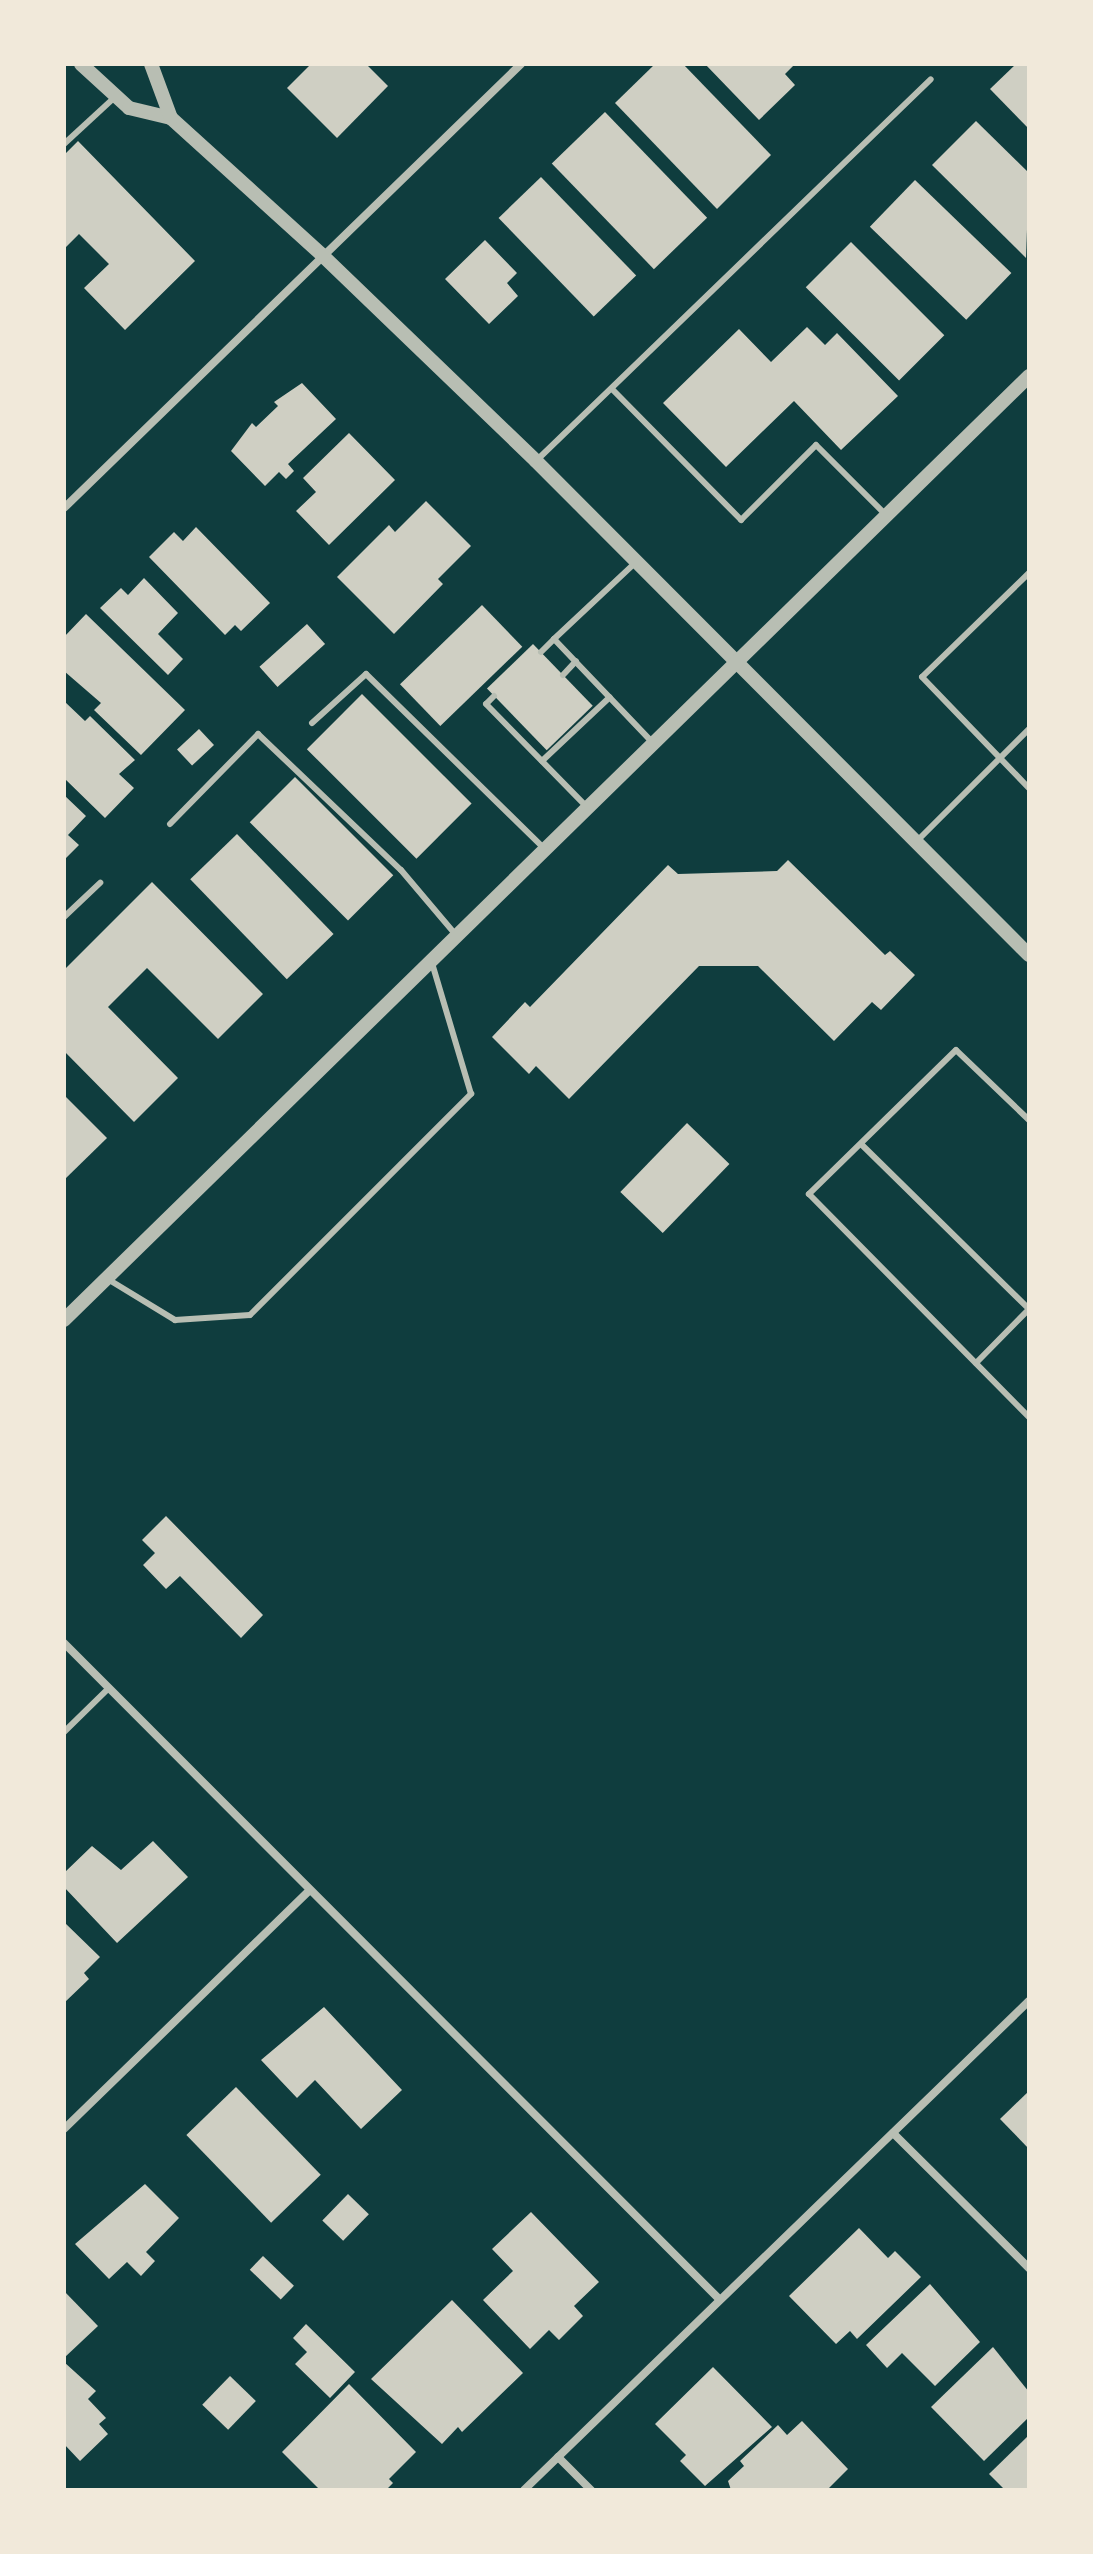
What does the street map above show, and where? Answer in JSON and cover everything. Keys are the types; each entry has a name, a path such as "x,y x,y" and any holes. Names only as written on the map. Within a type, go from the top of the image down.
{"street":[{"path":"81,64 129,108 171,118"},
{"path":"151,64 171,118 321,254 536,461 1029,955"},
{"path":"64,508 321,254 521,64"},
{"path":"64,1320 734,661 1029,376"},
{"path":"64,1643 720,2300"},
{"path":"64,2129 309,1891"},
{"path":"524,2490 1029,2001"},
{"path":"893,2133 1029,2268"},
{"path":"558,2457 591,2490"}],"lane":[{"path":"536,461 931,79"},
{"path":"64,144 116,96"},
{"path":"612,389 741,520 816,445 885,514"},
{"path":"541,652 636,562"},
{"path":"1029,573 922,677 1029,788"},
{"path":"554,639 652,742"},
{"path":"563,675 576,661"},
{"path":"312,723 366,674 545,849"},
{"path":"494,696 486,704 587,807"},
{"path":"542,761 610,697"},
{"path":"508,727 517,719"},
{"path":"916,842 1029,729"},
{"path":"170,824 258,734 401,870 455,934"},
{"path":"64,917 100,883"},
{"path":"106,1278 175,1320 250,1315 471,1094 431,959"},
{"path":"1029,1120 956,1050 809,1194 1029,1417"},
{"path":"861,1144 1029,1309 976,1363"},
{"path":"64,1732 109,1688"}],"building":[{"path":"311,64 366,64 388,86 337,138 287,88"},
{"path":"655,64 683,64 771,155 717,209 615,103"},
{"path":"705,64 795,64 785,74 795,85 759,120"},
{"path":"1016,64 1029,64 1029,129 990,89"},
{"path":"605,112 707,218 654,269 552,163"},
{"path":"976,121 1029,173 1026,258 932,165"},
{"path":"78,141 195,261 125,330 84,288 109,264 79,234 64,249 64,155"},
{"path":"541,177 636,276 594,317 499,218"},
{"path":"915,180 1011,273 966,320 870,227"},
{"path":"485,240 517,273 507,283 518,296 489,324 445,279"},
{"path":"851,242 944,335 899,381 806,287"},
{"path":"807,327 825,345 837,333 898,396 841,450 794,401 726,467 663,403 739,329 771,362"},
{"path":"302,383 336,419 288,464 294,471 286,479 279,472 265,486 231,451 252,423 256,427 278,406 274,402"},
{"path":"349,433 395,480 329,545 296,511 316,492 303,478"},
{"path":"426,501 471,546 438,579 443,584 394,634 337,577 389,525 395,532"},
{"path":"196,527 270,603 241,631 235,625 225,635 149,557 174,532 183,541"},
{"path":"144,578 178,613 158,634 183,659 168,675 100,608 121,588 128,595"},
{"path":"482,605 522,647 440,726 400,684"},
{"path":"86,614 185,710 141,755 94,710 101,703 64,671 64,637"},
{"path":"307,624 325,644 278,687 259,667"},
{"path":"533,644 593,706 547,750 487,688"},
{"path":"362,694 472,804 416,859 307,749"},
{"path":"64,701 85,721 90,716 135,760 119,774 134,788 105,818 64,778"},
{"path":"199,729 214,745 192,766 177,749"},
{"path":"295,777 393,875 348,921 250,822"},
{"path":"64,795 86,816 68,835 79,845 64,860"},
{"path":"237,834 334,934 287,979 190,879"},
{"path":"788,860 885,955 890,951 915,975 881,1010 872,1002 834,1041 758,966 699,966 569,1099 536,1066 529,1074 492,1037 525,1002 530,1007 668,865 678,874 777,871"},
{"path":"152,882 263,994 218,1039 147,968 108,1007 178,1078 134,1122 64,1051 64,970"},
{"path":"64,1095 107,1138 64,1180"},
{"path":"687,1123 729,1164 663,1233 620,1192"},
{"path":"166,1516 263,1615 241,1638 180,1576 166,1589 143,1565 155,1553 142,1540"},
{"path":"153,1841 188,1877 117,1943 64,1887 64,1873 92,1846 121,1870"},
{"path":"64,1922 100,1957 84,1973 89,1979 64,2003"},
{"path":"324,2007 402,2090 361,2129 315,2080 297,2098 261,2060"},
{"path":"236,2087 321,2175 271,2223 186,2135"},
{"path":"1029,2091 1029,2149 1000,2119"},
{"path":"145,2184 179,2218 146,2252 155,2261 141,2276 127,2262 109,2279 75,2244"},
{"path":"348,2194 369,2214 343,2241 322,2221"},
{"path":"531,2212 599,2282 574,2306 583,2316 559,2340 549,2330 530,2349 483,2300 513,2271 492,2249"},
{"path":"859,2228 888,2258 895,2251 921,2277 857,2339 850,2331 836,2344 789,2296"},
{"path":"263,2256 294,2286 281,2300 250,2270"},
{"path":"930,2284 980,2342 935,2386 902,2353 887,2368 866,2345"},
{"path":"64,2291 98,2326 64,2358"},
{"path":"452,2300 523,2373 462,2432 458,2427 442,2444 371,2379"},
{"path":"306,2324 355,2372 330,2398 295,2364 307,2352 293,2338"},
{"path":"993,2347 1029,2392 1029,2417 984,2461 931,2407"},
{"path":"64,2362 96,2391 88,2399 106,2418 99,2424 108,2434 80,2461 64,2444"},
{"path":"713,2367 772,2427 705,2486 680,2461 686,2455 655,2424"},
{"path":"230,2376 256,2401 228,2430 202,2405"},
{"path":"349,2384 416,2452 389,2479 393,2483 386,2490 320,2490 282,2452"},
{"path":"802,2421 848,2469 827,2490 731,2490 728,2481 744,2466 740,2461 778,2425 787,2435"},
{"path":"1029,2435 1029,2490 1005,2490 989,2474"}]}
